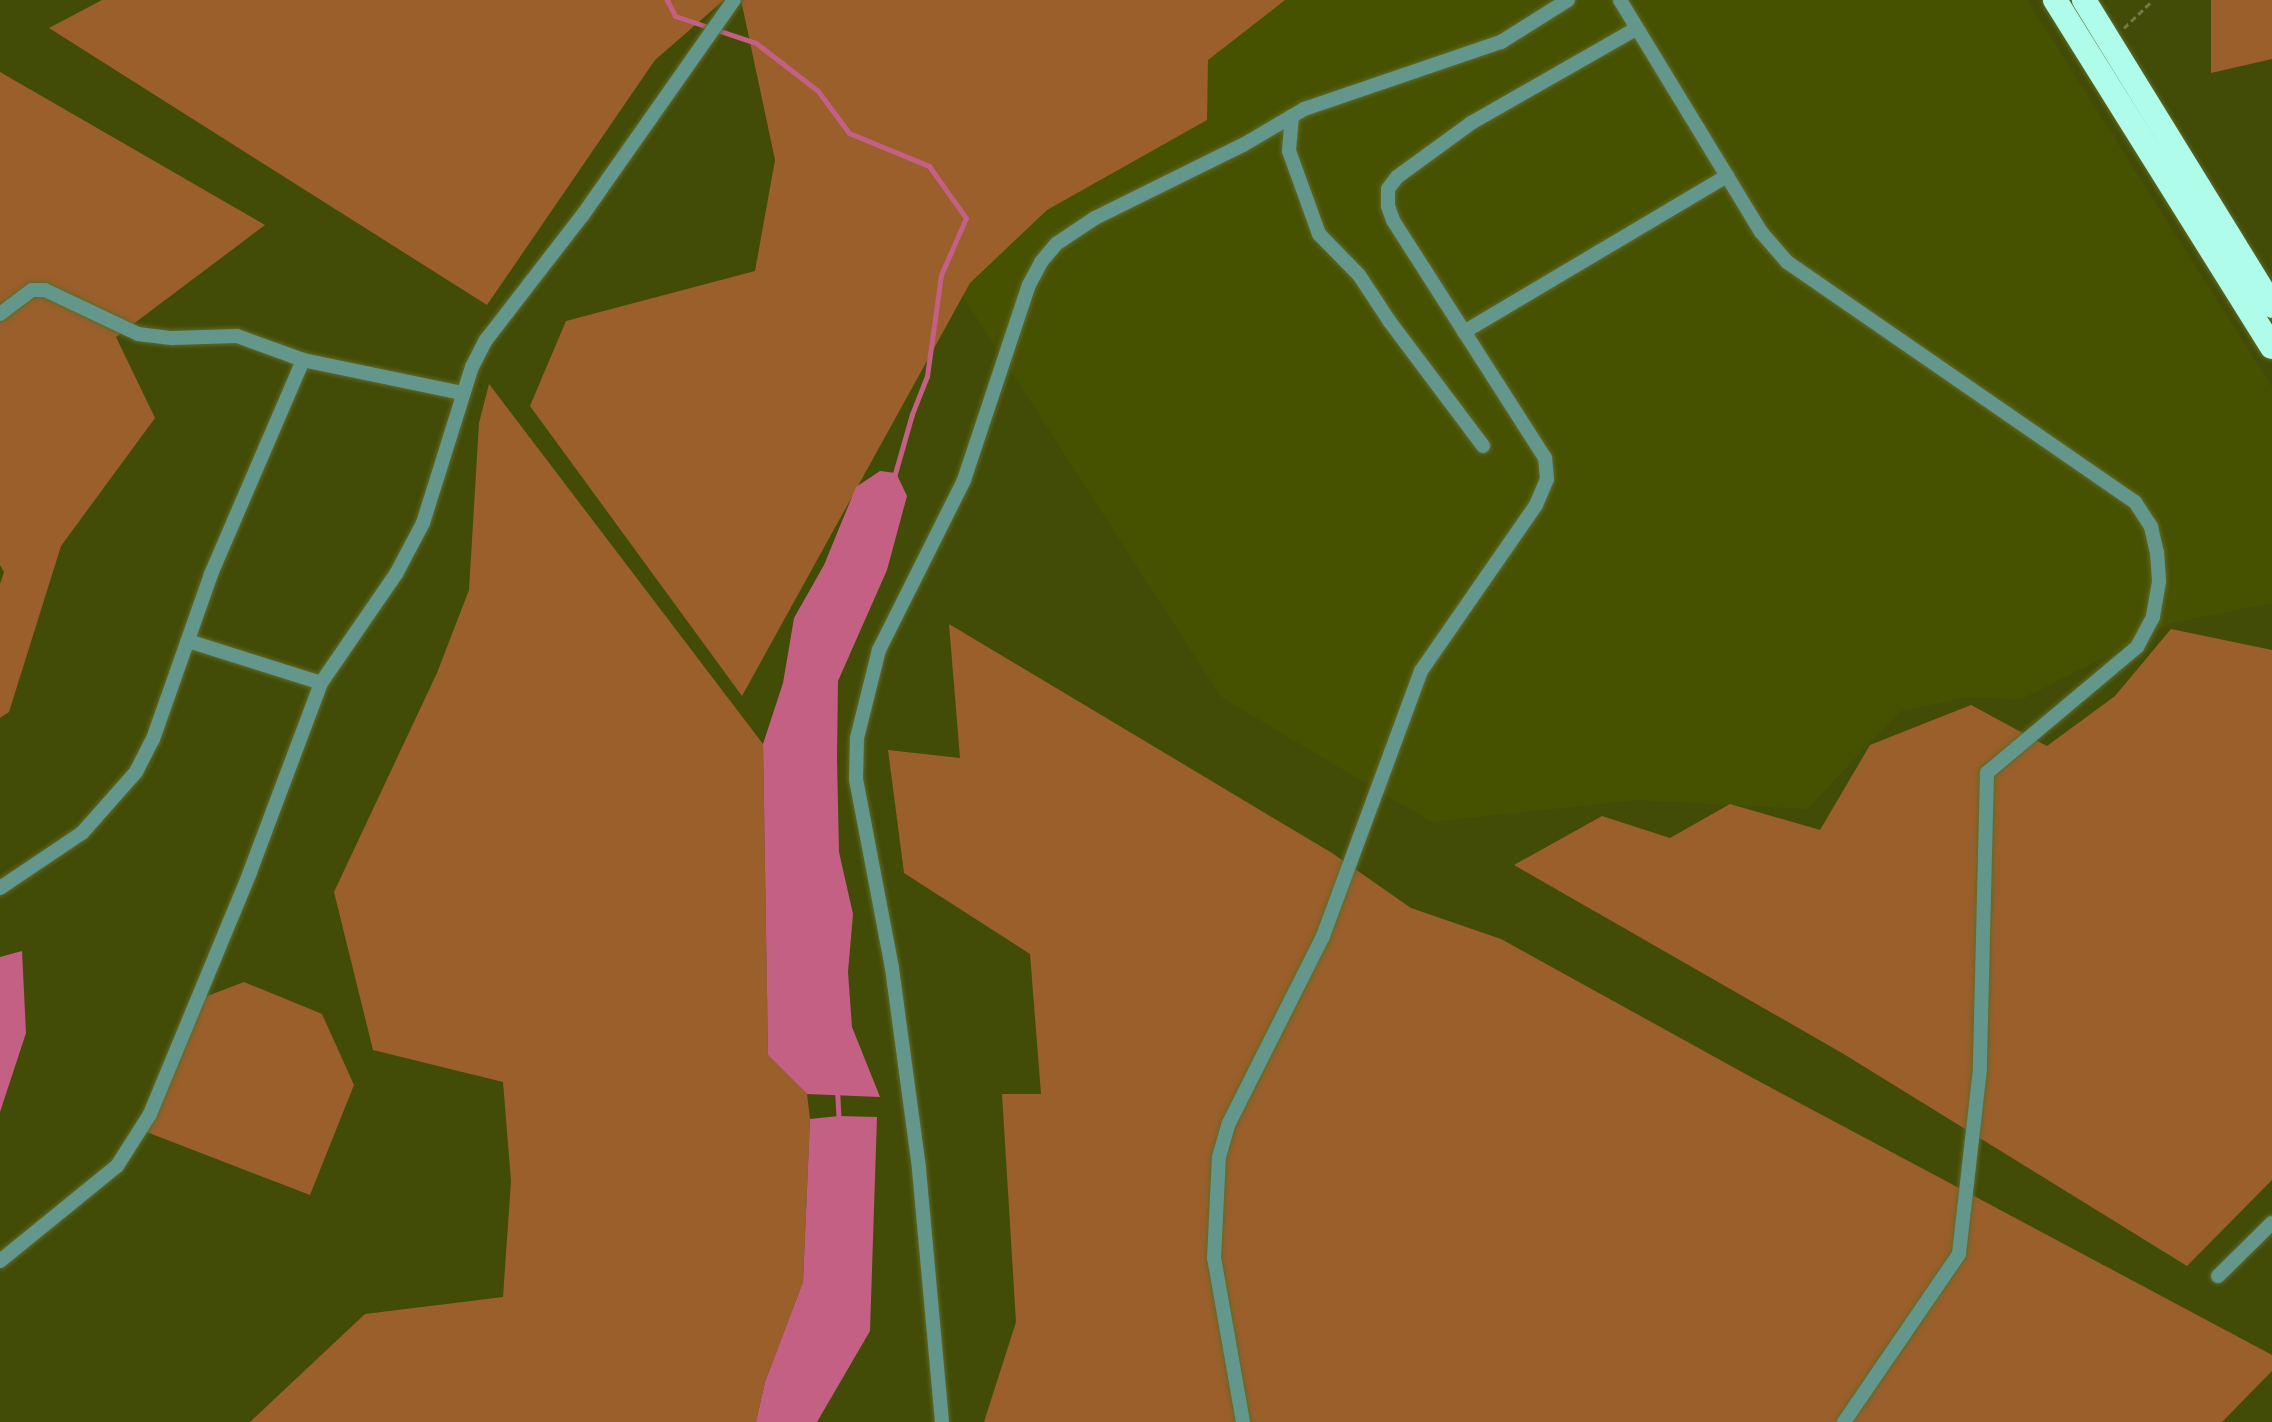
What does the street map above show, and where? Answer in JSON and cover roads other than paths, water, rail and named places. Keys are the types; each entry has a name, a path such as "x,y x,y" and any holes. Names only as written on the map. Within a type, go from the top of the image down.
{"highway":[{"path":"2055,0 2272,347"},
{"path":"2084,0 2272,306"}],"street":[{"path":"0,1261 117,1166 150,1114 239,899 321,683 396,574 423,523 462,393 486,340 582,216 734,0"},
{"path":"942,1422 919,1168 892,968 856,779 857,738 864,700 879,650 964,480 1029,285 1041,262 1056,244 1095,218 1292,116 1501,42 1568,0"},
{"path":"1620,0 1761,232 1800,274 2135,502 2151,527 2157,552 2159,582 2153,617 2137,647 1987,773 1980,1069 1959,1254 1844,1422"},
{"path":"1243,1422 1214,1258 1219,1157 1229,1123 1323,936 1421,671 1536,505 1547,479 1545,458 1393,220 1388,206 1388,189 1397,177 1471,123 1636,29"},
{"path":"1292,116 1289,151 1319,234 1359,275 1483,446"},
{"path":"1464,332 1727,176"},
{"path":"0,314 32,290 45,290 138,334 172,338 237,336 303,360 462,393"},
{"path":"0,888 82,833 136,772 153,739 223,544 303,360"},
{"path":"188,641 321,683"},
{"path":"2218,1276 2272,1223"}],"waterway":[{"path":"667,0 675,16 756,43 818,91 849,133 929,166 966,218 941,275 927,376 912,414 894,477"},
{"path":"837,1089 839,1123"}]}
